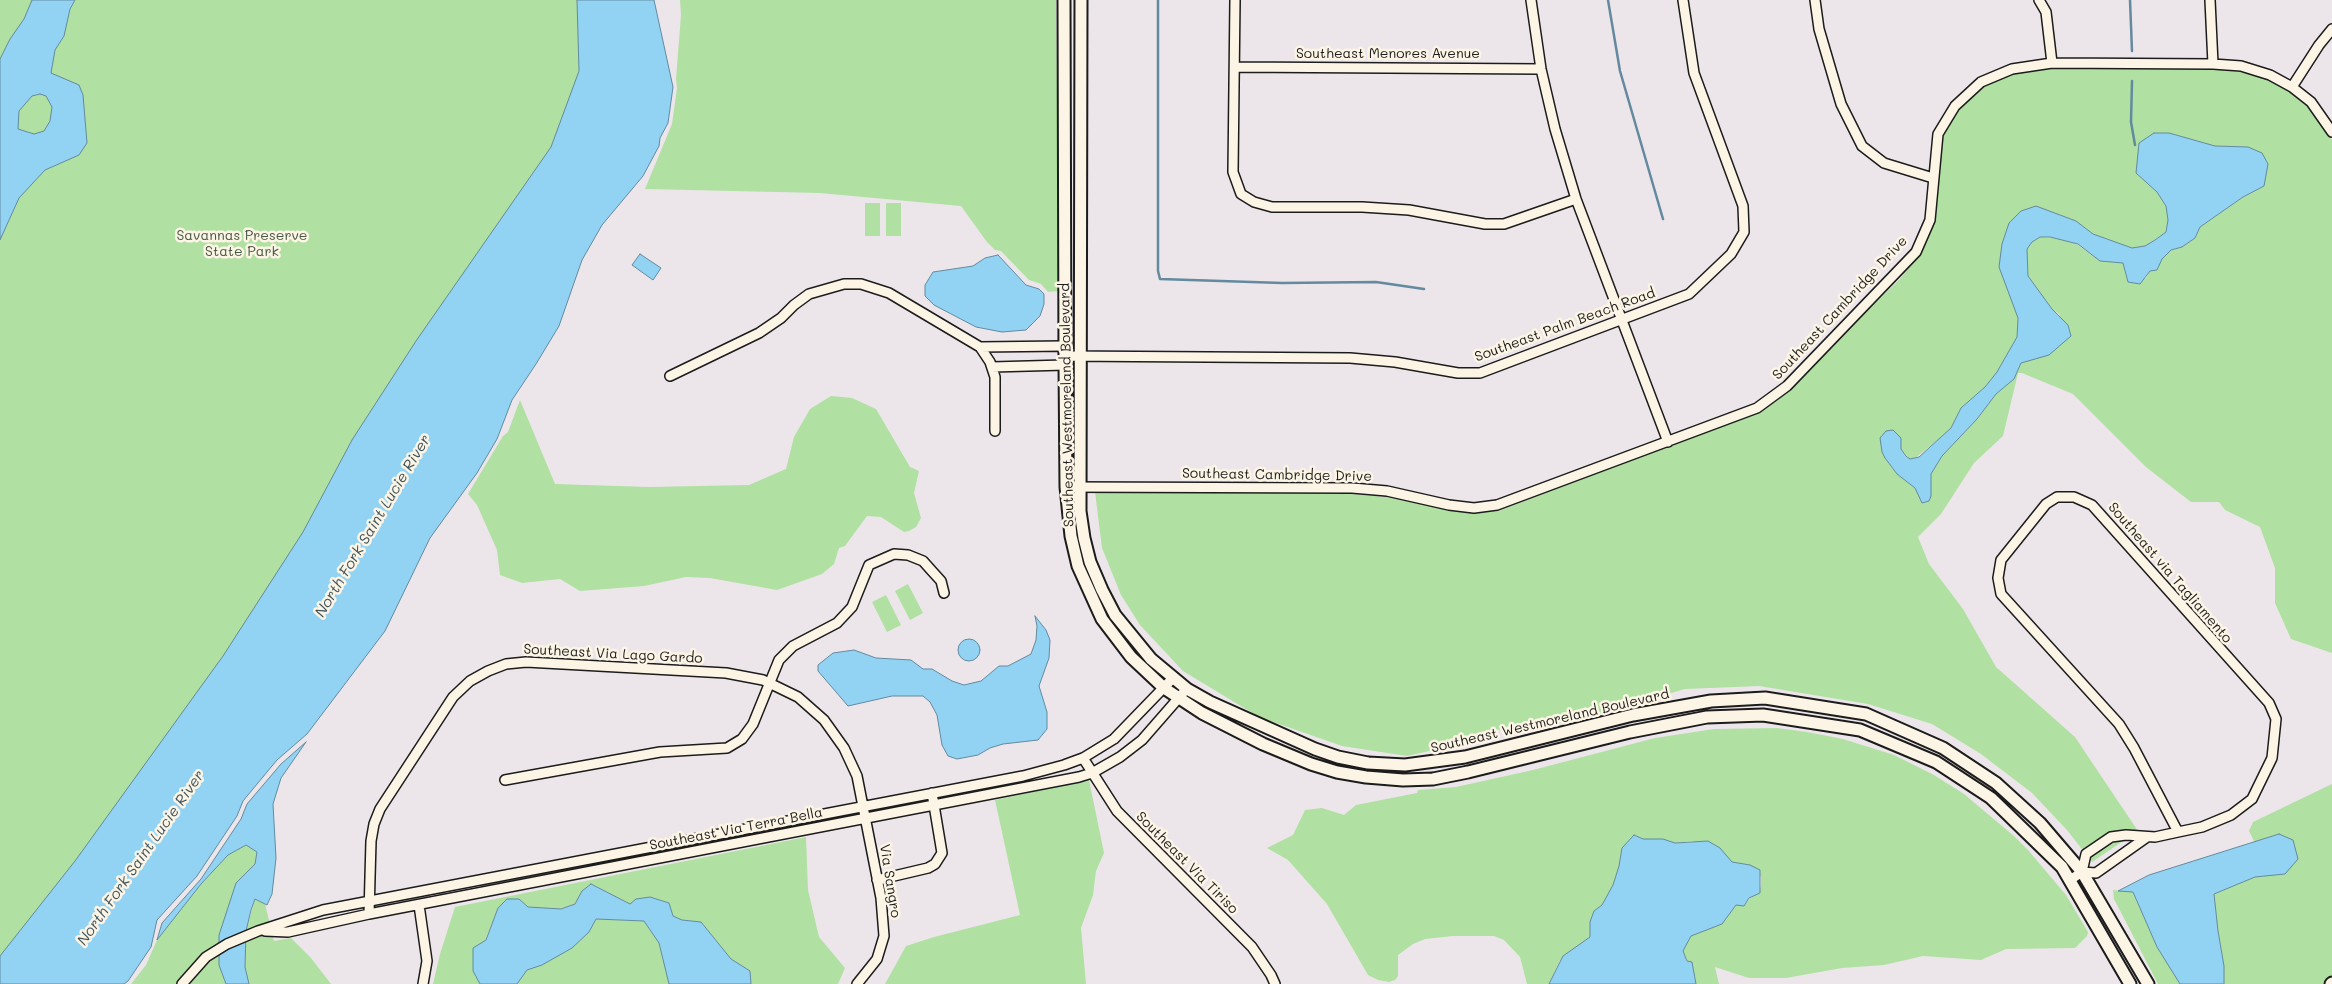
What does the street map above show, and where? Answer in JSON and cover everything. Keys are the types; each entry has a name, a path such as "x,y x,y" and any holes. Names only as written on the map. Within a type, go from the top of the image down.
{"street":[{"name":"Southeast Westmoreland Boulevard","path":"1064,0 1064,356 1066,487 1070,536 1078,566 1102,619 1131,657 1164,688 1179,700 1263,744 1311,764 1366,778 1433,779 1630,732 1708,717 1763,715 1860,730 1936,762 1991,798 2062,867 2130,984"},
{"name":"Southeast Westmoreland Boulevard","path":"1082,0 1080,486 1084,538 1090,562 1115,615 1151,659 1187,689 1210,702 1315,749 1338,757 1368,763 1405,765 1465,757 1632,715 1711,701 1765,698 1866,714 1943,748 1996,783 2040,823 2082,872 2148,984"},
{"path":"1235,0 1232,172 1241,194 1254,202 1272,207 1362,207 1409,210 1485,224 1504,224 1576,199"},
{"path":"1531,0 1540,69 1555,129 1576,199 1668,442"},
{"name":"Southeast Palm Beach Road","path":"1064,356 1350,358 1395,362 1458,373 1480,372 1689,294 1731,254 1744,232 1743,206 1694,73 1683,0"},
{"path":"1815,0 1819,29 1841,104 1862,146 1884,163 1933,178"},
{"path":"2039,0 2046,12 2052,63"},
{"path":"2210,0 2213,64"},
{"path":"2292,87 2319,44 2332,29"},
{"name":"Southeast Cambridge Drive","path":"1066,487 1352,488 1387,491 1450,505 1474,508 1497,505 1757,408 1788,386 1916,252 1930,220 1938,134 1955,106 1981,82 2012,69 2052,63 2213,64 2241,66 2270,75 2292,87 2311,102 2332,132"},
{"name":"Southeast Menores Avenue","path":"1235,66 1540,69"},
{"path":"670,376 759,333 781,318 809,294 844,284 860,284 889,293 980,347 1064,356"},
{"path":"980,347 992,367 996,390 995,431"},
{"path":"992,367 1064,356"},
{"name":"Southeast via Tagliamento","path":"2082,872 2086,854 2111,837 2126,835 2147,837 2178,832 2202,827 2231,815 2252,799 2272,758 2276,720 2268,703 2092,505 2074,497 2057,497 2046,504 2001,560 1998,578 2001,594 2119,724 2134,748 2178,832"},
{"path":"505,780 660,752 727,748 742,739 753,724 780,660 793,646 837,623 852,607 869,565 894,554 908,555 922,561 940,581 944,593"},
{"name":"Southeast Via Lago Gardo","path":"369,914 371,841 374,824 380,809 454,698 470,681 506,664 526,662 726,672 770,683 798,697 824,720 844,748 857,776 863,805"},
{"name":"Southeast Via Terra Bella","path":"182,984 206,957 227,944 258,931 323,910 863,805 1023,776 1083,758 1114,738 1173,678"},
{"name":"Southeast Via Terra Bella","path":"258,931 288,932 369,914 1079,778 1120,758 1142,740 1187,689"},
{"name":"Southeast Via Tiriso","path":"1083,758 1117,811 1252,947 1275,984"},
{"path":"877,880 928,868 935,864 942,853 932,793"},
{"name":"Via Sangro","path":"857,984 878,958 884,936 877,880 863,805"},
{"name":"Southeast via Tagliamento","path":"2070,880 2082,872 2096,873 2147,837"},
{"path":"420,905 427,961 423,984"}],"green space":[{"name":"Savannas Preserve State Park","path":"0,0 619,0 611,103 0,984"},
{"path":"680,0 1056,0 1059,291 1048,292 1041,284 1029,280 1001,251 995,250 987,242 961,206 820,193 645,189 672,124 677,88 681,15"},
{"path":"2052,68 2213,69 2240,72 2269,80 2290,92 2307,106 2332,140 2332,653 2291,639 2275,603 2275,568 2260,527 2225,510 2219,502 2191,502 2146,467 2073,394 2022,373 2018,373 2003,436 1974,463 1941,514 1918,537 1929,564 1963,609 1996,667 2075,737 2138,831 2092,862 2067,830 2032,793 1981,754 1932,724 1868,704 1759,686 1685,689 1602,713 1521,732 1493,729 1429,751 1407,756 1342,746 1259,717 1183,671 1140,625 1121,595 1102,548 1095,492 1352,494 1386,497 1449,510 1474,513 1498,511 1758,413 1791,389 1899,280 1920,254 1934,223 1943,136 1959,109 1983,87 2013,74","holes":["2169,133 2215,146 2248,147 2264,186 2243,197 2200,227 2195,238 2182,247 2171,250 2162,259 2157,270 2150,271 2146,278 2128,282 2123,263 2100,261 2078,245 2064,239 2040,237 2032,242 2027,249 2028,276 2052,309 2060,315 2021,362 2014,379 1996,394 1977,419 1942,456 1931,474 1931,496 1922,502 1915,488 1897,474 1885,458 1901,438 1901,449 1910,459 1914,459 1944,435 1951,428 1961,408 1985,387 1997,372 2017,337 2021,211 2036,207 2076,221 2093,234 2132,248 2145,246 2166,232 2168,220 2166,206 2157,192 2136,173"]},
{"path":"865,203 880,203 880,236 865,236"},
{"path":"886,203 901,203 901,236 886,236"},
{"path":"831,396 852,398 876,409 910,467 919,471 914,493 921,518 916,527 904,532 881,517 867,516 845,546 839,548 834,564 822,574 777,590 710,578 686,577 644,586 580,591 560,579 522,583 500,575 497,550 477,505 468,494 503,436 508,432 520,400 555,484 649,487 749,485 786,469 794,437 810,409"},
{"path":"908,584 923,613 910,620 895,591"},
{"path":"886,595 901,625 887,632 872,602"},
{"path":"1777,728 1843,739 1894,755 1934,775 1964,794 2028,850 2066,895 2088,932 2087,936 2075,948 2006,949 1981,960 1923,956 1884,965 1842,968 1786,978 1749,978 1715,967 1719,984 1696,984 1695,976 1683,951 1691,936 1721,924 1736,905 1744,905 1761,887 1761,877 1750,865 1732,862 1726,856 1692,841 1675,843 1663,839 1643,839 1634,835 1622,848 1613,885 1602,905 1594,911 1590,922 1590,937 1560,960 1549,984 1527,984 1520,957 1504,940 1494,936 1453,936 1425,939 1413,944 1398,955 1398,976 1395,980 1389,982 1378,980 1368,975 1327,904 1288,860 1267,848 1293,835 1305,810 1322,808 1344,815 1356,805 1417,793 1418,790 1456,787 1533,770 1655,738 1714,729"},
{"path":"1089,780 1104,853 1096,871 1093,895 1081,928 1086,984 885,984 906,946 1020,915 995,800"},
{"path":"2332,784 2332,976 2324,984 2224,984 2224,966 2214,894 2255,877 2285,874 2279,834 2255,843 2249,831 2253,822"},
{"path":"806,837 808,890 819,937 845,968 838,984 751,984 750,971 731,959 701,922 682,920 672,916 669,903 650,897 630,904 591,884 582,891 575,904 561,909 528,907 519,899 498,908 473,971 480,984 433,984 440,954 455,907"},
{"path":"246,845 257,852 255,864 236,883 219,965 226,984 131,984 146,965 157,940 201,884 228,855"},
{"path":"2113,890 2133,892 2157,947 2180,984 2158,984 2114,899"},
{"path":"255,899 265,904 274,941 291,938 311,958 331,984 249,984 245,967 246,931"},
{"path":"596,919 644,921 659,943 669,984 517,984 527,970 542,965 589,932"}],"water":[{"path":"32,0 75,0 70,9 64,36 55,50 51,73 79,85 83,95 87,143 79,155 45,170 19,198 0,240 0,59 10,39 24,19","holes":["40,94 46,96 52,107 50,121 44,131 34,134 18,129 19,111 32,96"]},
{"name":"North Fork Saint Lucie River","path":"577,0 654,0 673,87 668,123 660,138 659,146 643,176 602,225 582,260 559,326 512,400 497,439 477,473 430,538 385,631 307,734 277,760 243,801 237,816 197,876 157,920 151,947 128,981 124,984 0,984 0,956 75,861 223,656 303,532 352,440 416,341 551,147 579,71"},
{"path":"2154,133 2169,133 2215,146 2248,147 2262,153 2268,164 2264,186 2243,197 2200,227 2195,238 2182,247 2171,250 2162,259 2157,270 2150,271 2140,284 2128,282 2123,263 2100,261 2078,244 2050,237 2040,237 2032,242 2027,249 2028,276 2052,309 2068,325 2071,336 2049,355 2021,363 2014,379 1996,394 1977,419 1942,456 1931,474 1931,496 1929,501 1922,503 1915,488 1897,474 1885,458 1880,438 1886,431 1893,430 1901,438 1901,449 1906,456 1910,459 1919,457 1951,428 1961,408 1985,387 1997,372 2017,337 2018,318 1999,267 2002,244 2009,223 2021,211 2036,206 2076,221 2093,234 2132,248 2145,246 2155,240 2166,232 2168,220 2166,206 2157,192 2136,173 2139,143"},
{"path":"640,254 661,268 653,280 632,265"},
{"path":"998,255 1026,285 1039,289 1044,294 1044,304 1040,316 1026,330 1002,332 976,327 934,305 925,296 925,285 933,272 973,266 985,258"},
{"path":"1035,616 1046,630 1050,640 1049,658 1039,686 1047,712 1047,729 1038,740 1003,744 990,748 978,755 957,759 948,756 942,745 937,715 930,702 923,696 892,696 848,706 818,671 818,665 833,653 854,650 876,658 911,660 923,669 932,669 952,681 964,685 981,681 999,666 1008,666 1031,654 1036,640 1037,626"},
{"path":"969,639 977,642 980,650 977,658 969,661 961,658 958,650 961,642"},
{"path":"306,742 281,778 273,804 276,858 272,894 267,905 255,899 251,910 246,931 245,967 249,984 226,984 219,965 219,935 236,883 255,864 257,852 246,845 228,855 201,884 157,940 162,923 201,879 241,819 247,804 281,764"},
{"path":"2279,834 2293,840 2298,859 2285,874 2255,877 2214,894 2224,966 2224,984 2180,984 2157,947 2133,892 2118,891 2149,875"},
{"path":"1634,835 1643,839 1663,839 1675,843 1708,841 1720,848 1732,862 1750,865 1760,870 1760,893 1749,898 1744,906 1736,905 1722,924 1691,936 1683,951 1687,961 1692,962 1696,984 1549,984 1563,956 1590,937 1590,922 1594,911 1602,905 1613,885 1622,848"},
{"path":"591,884 630,904 636,899 650,897 669,903 673,916 682,920 701,922 731,959 750,971 751,984 669,984 659,943 644,921 596,919 589,932 572,948 542,965 527,970 517,984 480,984 473,971 473,948 486,940 498,908 507,899 519,899 528,907 561,909 575,904 582,891"}],"waterway":[{"path":"1158,0 1158,271 1160,279 1282,283 1376,282 1424,289"},
{"path":"1608,0 1620,71 1663,219"},
{"path":"2130,0 2132,51"},
{"path":"2132,81 2131,122 2135,145"}]}
